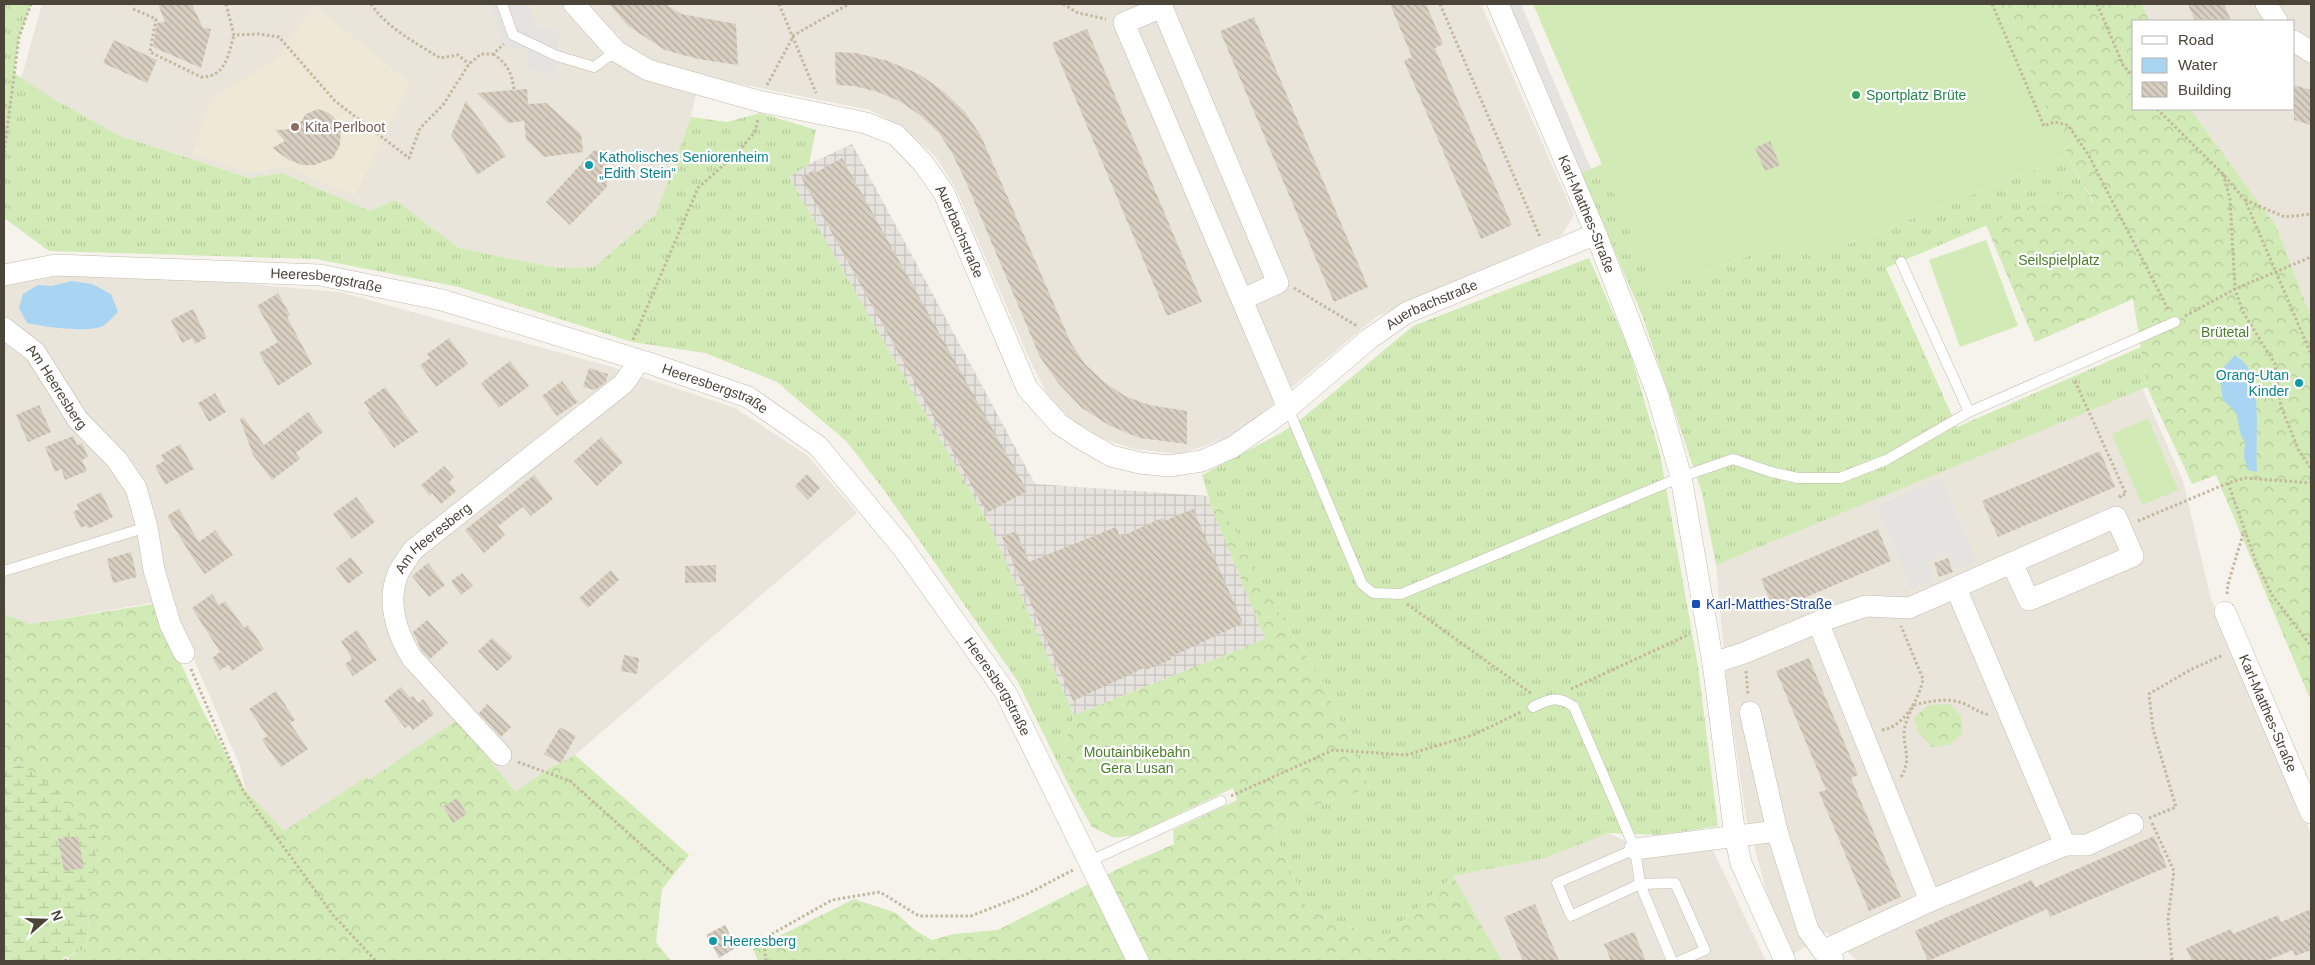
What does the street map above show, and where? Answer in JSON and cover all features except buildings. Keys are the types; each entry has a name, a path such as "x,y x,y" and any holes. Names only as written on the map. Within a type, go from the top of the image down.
{"street":[{"name":"Auerbachstraße","path":"574,4 616,51 648,70 758,101 866,123 896,135 924,163 944,193 1028,388 1059,424 1112,456 1140,463 1169,466 1202,461 1233,447 1288,408 1369,339 1406,313 1596,234"},
{"name":"Karl-Matthes-Straße","path":"1498,4 1596,234 1657,392 1681,477 1713,663 1735,836 1741,863 1785,961"},
{"path":"2266,4 2275,20"},
{"path":"1242,299 1278,282 1162,7 1124,23 1288,408"},
{"path":"2295,42 2311,52"},
{"name":"Heeresbergstraße","path":"4,275 55,265 320,276 442,300 632,358 748,397 818,446 903,548 1006,693 1138,961"},
{"name":"Am Heeresberg","path":"4,328 35,352 78,420 117,460 136,488 148,527 154,570 167,615 184,653"},
{"name":"Am Heeresberg","path":"501,755 412,658 402,642 392,605 397,576 413,550 623,384 634,370 632,358"},
{"path":"1713,663 1744,653 1818,622 1866,606 1909,608 2122,514 2133,556 2029,600 2012,563"},
{"path":"1956,588 2064,845"},
{"name":"Karl-Matthes-Straße","path":"2225,612 2311,813"},
{"path":"1818,622 1930,902"},
{"path":"1750,712 1778,831 1808,930 1829,956 1930,902 2064,845 2087,844 2142,821"},
{"path":"1635,849 1778,831"}],"lane":[{"path":"502,4 513,35 557,56 594,67 616,51"},
{"path":"1901,262 1969,412"},
{"path":"1288,408 1362,584 1373,593 1401,594 1681,477 1734,459 1771,472 1798,478 1840,478 1886,460 1969,412 2175,322"},
{"path":"4,571 148,527"},
{"path":"1538,704 1555,698 1565,700 1574,707 1635,849 1640,884 1672,961"},
{"path":"1090,861 1221,801"},
{"path":"1635,849 1557,882 1571,916 1640,884 1675,882 1705,950 1680,961"}],"path":[{"path":"4,153 19,37 31,4"},
{"path":"133,9 156,18 150,52 201,77 210,77 219,73 226,65 234,35 226,4"},
{"path":"370,4 377,14 405,37 440,58 458,55 469,64"},
{"path":"779,4 794,35 824,113"},
{"path":"632,358 698,188 736,154 754,132 760,113 758,101 794,35 849,4"},
{"path":"1063,4 1078,13 1124,23"},
{"path":"1440,4 1547,254"},
{"path":"1992,4 2044,126 2054,122 2068,125 2090,156 2175,322 2236,289 2311,257"},
{"path":"2097,4 2123,65 2132,76"},
{"path":"234,35 259,34 279,37 335,101 409,158 420,128 443,105 469,64 481,54 493,54 513,35"},
{"path":"493,54 512,73 514,90"},
{"path":"2158,110 2223,174 2245,200 2311,353"},
{"path":"2223,174 2230,199 2236,289 2243,312 2275,364 2281,407 2299,451 2311,468"},
{"path":"2245,200 2285,217 2311,214"},
{"path":"1278,282 1295,289 1362,328 1369,339"},
{"path":"2069,369 2126,494 2120,496 2122,514 2133,524 2228,483 2245,478 2311,483"},
{"path":"2228,483 2256,562 2272,595 2311,646"},
{"path":"2225,612 2228,584 2244,530"},
{"path":"1221,801 1333,750 1406,755 1474,735 1538,704 1405,603 1401,594"},
{"path":"1889,800 1905,771 1908,753 1904,735 1907,718 1914,705 1922,679 1894,607"},
{"path":"1565,700 1568,690 1695,632"},
{"path":"2172,961 2168,919 2174,870 2142,821 2176,807 2153,729 2149,694 2190,670 2240,648"},
{"path":"184,653 243,791 333,915 376,961"},
{"path":"1744,653 1750,712"},
{"path":"1860,727 1884,730 1893,727 1914,705 1937,700 1953,700 1967,704 1981,714 1990,715 2008,711"},
{"path":"501,755 570,781 674,874"},
{"path":"766,961 764,944 770,935 832,900 880,892 919,916 971,916 1026,894 1090,861"}],"shaded area":[{"path":"42,4 1481,4 1574,215 1562,235 1376,317 1234,436 1180,454 1134,449 1100,438 1070,419 1049,397 1032,365 954,185 935,156 904,128 870,110 700,76 691,117 656,214 594,267 557,268 459,248 395,200 370,211 282,173 251,178 120,136 21,79"},
{"path":"489,4 527,4 536,26 559,31 554,76 526,68 528,51 504,45"},
{"path":"1509,4 1521,4 1591,169 1581,173"},
{"path":"2142,4 2311,4 2311,317 2276,226 2191,110 2295,110 2295,20 2149,20"},
{"name":"Kita Perlboot","path":"315,6 410,83 355,196 285,166 252,173 193,154 211,99 275,60"},
{"path":"852,144 1035,484 1207,496 1265,639 1074,715 988,522 789,177 809,164"},
{"path":"69,274 216,281 340,292 612,367 735,408 807,455 857,513 575,755 548,769 458,833 393,809 366,777 284,831 246,791 240,766 168,600 30,624 4,614 4,286"},
{"path":"2142,388 2183,481 2211,599 2311,834 2311,961 1857,961 1826,932 1794,954 1769,900 1746,817 1727,686 1716,565"},
{"path":"1941,479 1976,562 1956,570 1948,552 1926,562 1933,580 1912,589 1877,506"},
{"path":"1608,833 1657,855 1712,848 1766,961 1502,961 1453,876 1546,858"}],"green space":[{"path":"4,4 31,4 19,37 14,73 50,97 120,136 250,178 282,173 370,211 395,200 459,248 557,268 594,267 656,214 691,117 727,122 760,113 816,130 809,164 789,177 988,522 1074,715 1065,743 1071,790 1017,680 884,490 847,442 777,382 705,353 632,342 459,287 316,259 49,251 4,218"},
{"path":"1533,4 2000,4 2068,156 1816,257 1778,245 1656,290"},
{"name":"Brütetal","path":"2000,4 2142,4 2149,20 2132,20 2132,110 2191,110 2276,226 2311,317 2311,701 2216,475 2192,484 2147,387 2133,299 2035,342 1986,225 2063,193 2074,192 2094,203 2068,156"},
{"path":"2068,156 2094,205 2063,193 1886,268 1957,427 2141,347 2147,387 1716,565 1702,493 1642,315 1581,173 1602,164 1656,290 1778,245 1816,257"},
{"path":"1986,240 2018,326 1960,347 1929,260"},
{"path":"1589,258 1629,349 1660,454 1698,666 1718,826 1659,835 1608,833 1546,858 1453,876 1383,939 1308,910 1272,826 1317,805 1370,788 1323,682 1279,613 1221,509 1211,506 1202,475 1281,433 1305,416 1413,326"},
{"path":"2148,418 2178,490 2142,505 2112,434"},
{"name":"Moutainbikebahn Gera Lusan","path":"1211,506 1221,509 1237,533 1279,613 1323,682 1370,788 1317,805 1272,826 1308,910 1383,939 1453,876 1502,961 758,961 753,949 854,899 896,913 916,931 932,940 954,934 998,930 1122,867 1174,844 1173,830 1237,800 1233,788 1134,835 1114,838 1092,827 1071,790 1065,743 1074,715 1265,639"},
{"path":"153,604 203,711 246,791 284,831 366,777 369,780 457,720 515,792 548,769 575,755 689,855 662,889 656,942 671,961 69,961 68,957 87,948 90,895 23,765 4,766 4,614 30,624"},
{"path":"1950,704 1961,716 1962,733 1949,745 1932,747 1918,732 1914,718 1929,705"},
{"path":"23,765 66,799 98,840 90,895 87,948 63,958 63,961 4,961 4,766"}],"water":[{"path":"71,281 92,284 111,294 118,312 105,325 96,328 66,329 27,323 19,308 23,294 38,285 52,286"},
{"path":"2235,355 2247,366 2255,389 2257,472 2248,470 2244,457 2245,442 2241,435 2236,412 2223,400 2220,380 2223,368"}],"place":[{"name":"Sportplatz Brüte","path":"1856,95"},
{"name":"Kita Perlboot","path":"295,127"},
{"name":"Katholisches Seniorenheim „Edith Stein“","path":"589,165"},
{"name":"Orang-Utan Kinder","path":"2299,383"},
{"name":"Karl-Matthes-Straße","path":"1696,604"},
{"name":"Heeresberg","path":"713,941"}],"park label":[{"name":"Seilspielplatz","path":"2059,260"}]}
